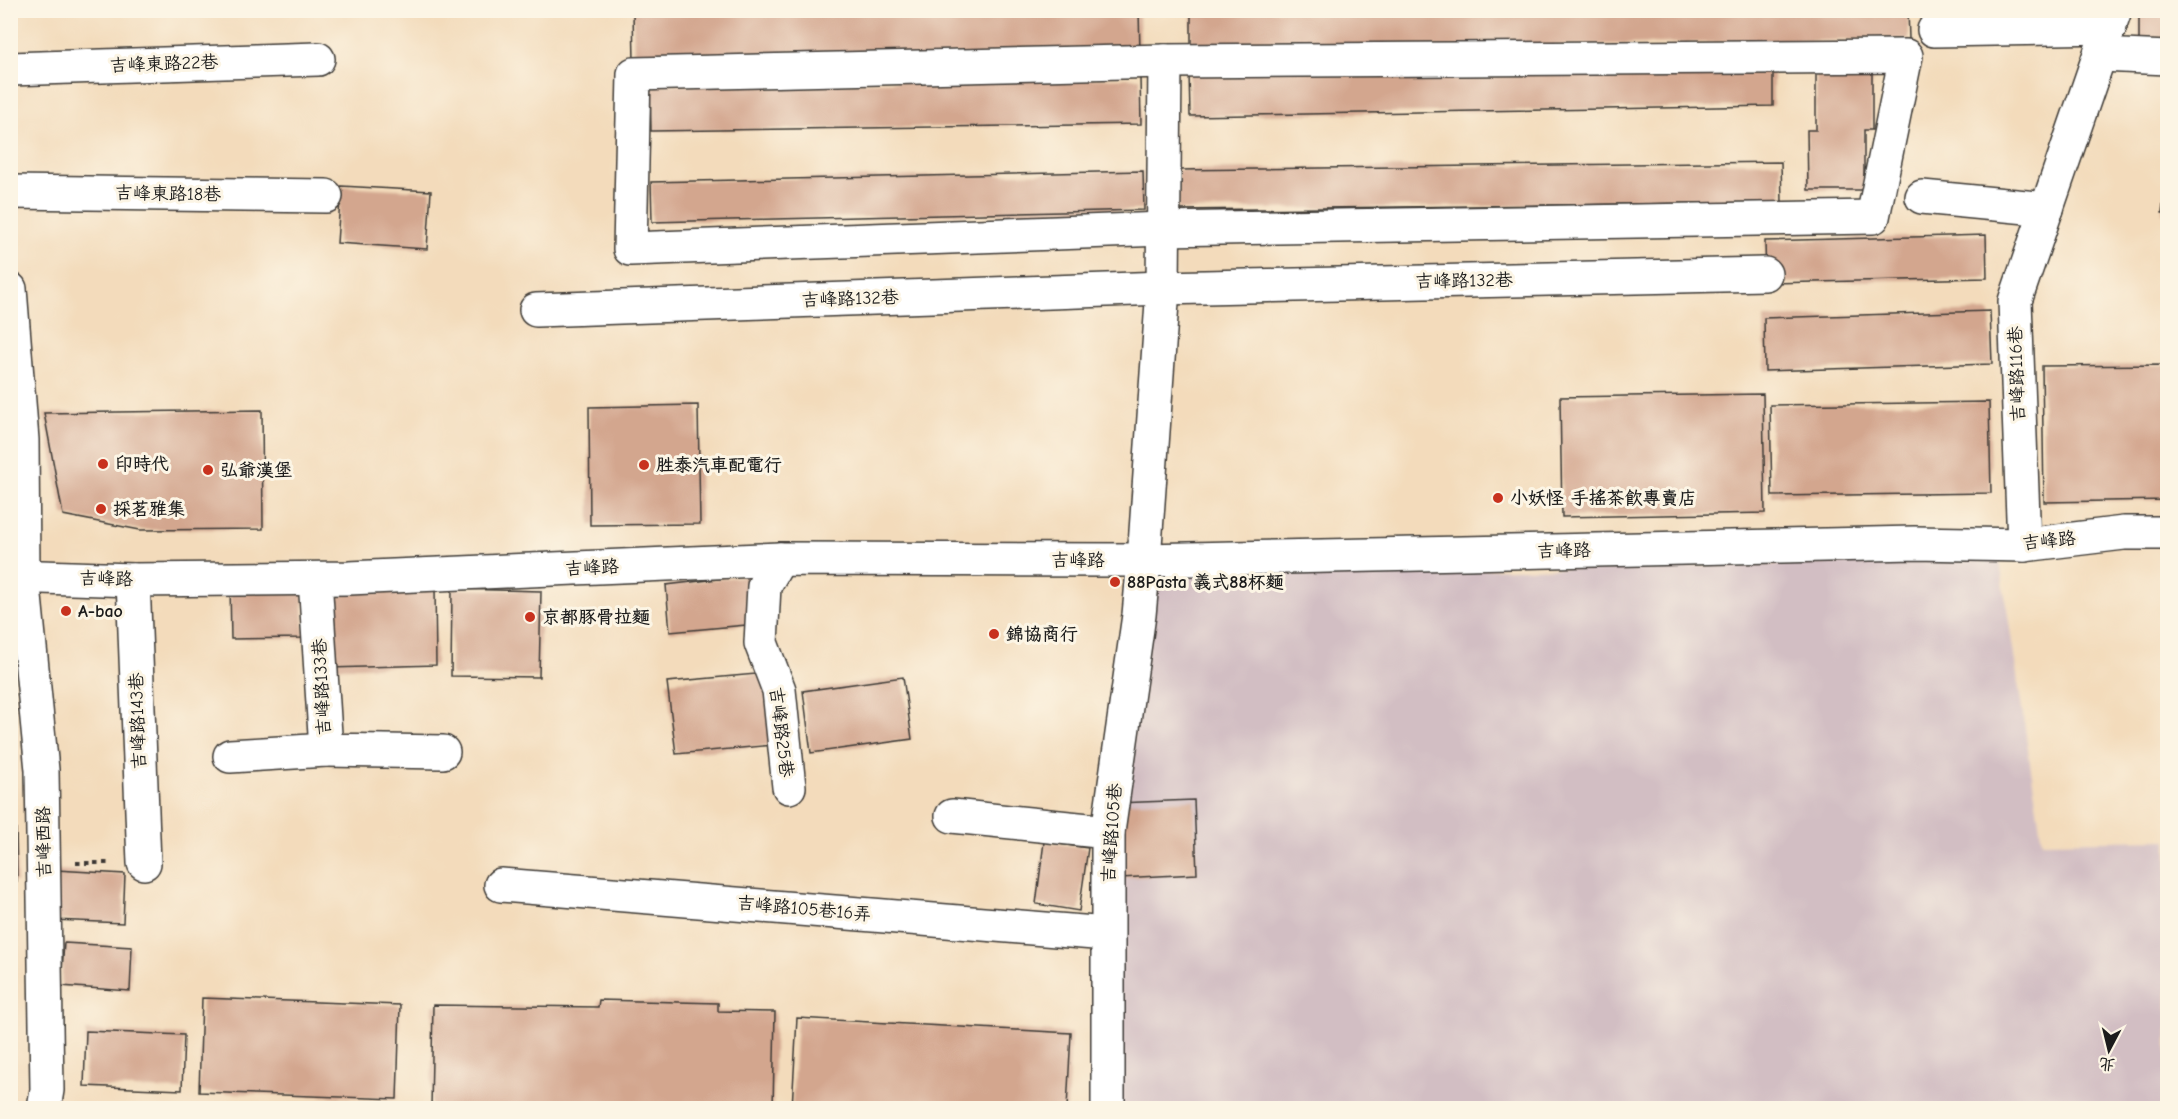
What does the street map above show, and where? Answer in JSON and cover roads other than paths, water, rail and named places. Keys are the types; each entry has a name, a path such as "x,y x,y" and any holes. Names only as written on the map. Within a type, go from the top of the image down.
{"street":[{"path":"1934,30 2108,31 2168,58"},
{"name":"吉峰路116巷","path":"2024,545 2014,301 2108,31"},
{"path":"1906,56 1873,217 1163,229 630,249 634,74 1166,61 1906,56"},
{"name":"吉峰東路22巷","path":"10,69 318,59"},
{"path":"1144,560 1163,288 1166,61"},
{"name":"吉峰東路18巷","path":"10,192 326,196"},
{"path":"1922,197 2047,208"},
{"name":"吉峰路132巷","path":"536,310 1163,288 1765,274"},
{"name":"吉峰西路","path":"10,288 22,440 15,574 42,770 47,1090 44,1108"},
{"name":"吉峰路","path":"15,574 133,580 315,579 780,559 1144,560 1902,543 2024,545 2124,533 2168,533"},
{"name":"吉峰路25巷","path":"780,559 764,586 761,643 779,690 789,787"},
{"name":"吉峰路105巷","path":"1108,1108 1108,832 1139,615 1144,560"},
{"name":"吉峰路133巷","path":"315,579 326,750 443,752"},
{"name":"吉峰路143巷","path":"133,580 144,863"},
{"path":"230,756 326,750"},
{"path":"952,816 1108,832"},
{"name":"吉峰路105巷16弄","path":"501,885 1107,933"}],"place":[{"name":"印時代","path":"103,464"},
{"name":"胜泰汽車配電行","path":"644,465"},
{"name":"弘爺漢堡","path":"208,470"},
{"name":"小妖怪 手搖茶飲專賣店","path":"1498,498"},
{"name":"採茗雅集","path":"101,509"},
{"name":"88Pasta 義式88杯麵","path":"1115,582"},
{"name":"A-bao","path":"66,611"},
{"name":"京都豚骨拉麵","path":"530,617"},
{"name":"錦協商行","path":"994,634"}]}
